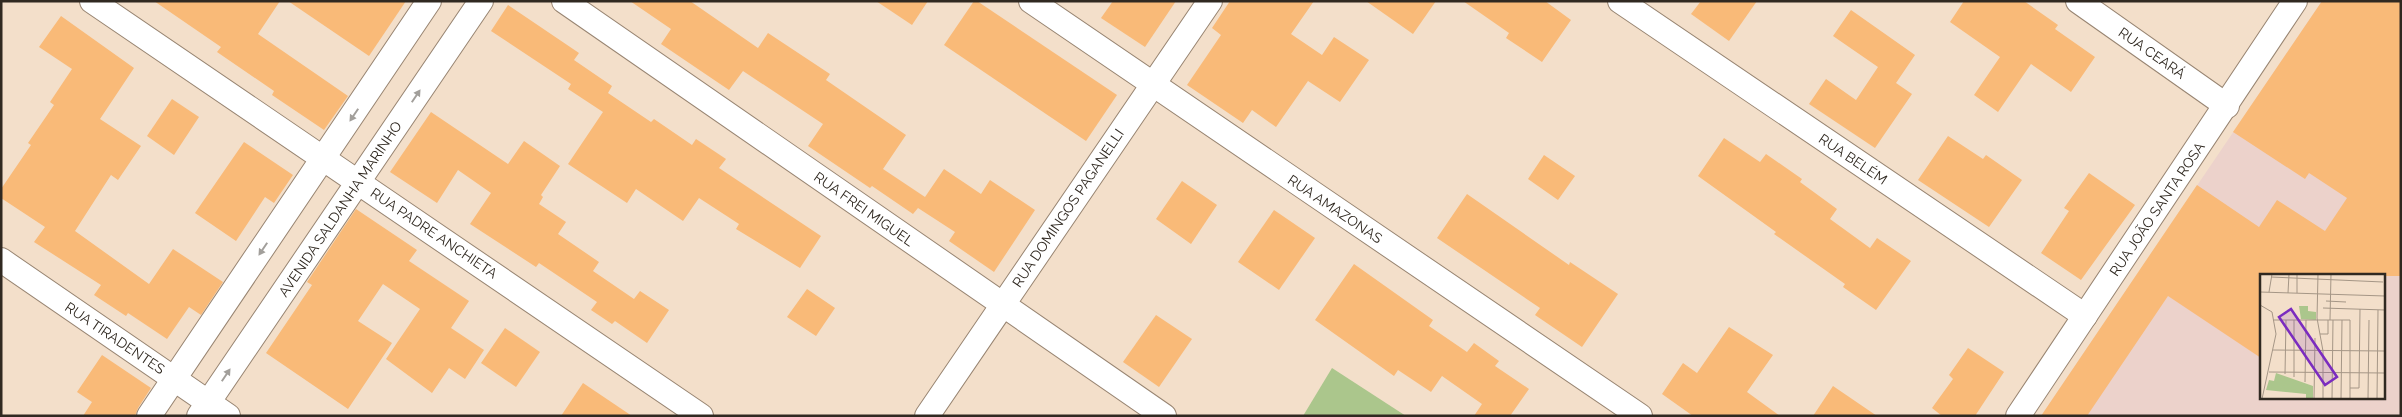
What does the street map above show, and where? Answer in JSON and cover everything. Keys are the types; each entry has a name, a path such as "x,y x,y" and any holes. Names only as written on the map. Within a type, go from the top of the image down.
{"street":[{"name":"RUA PADRE ANCHIETA","path":"92,1 701,416"},
{"path":"149,416 324,160 429,1"},
{"name":"AVENIDA SALDANHA MARINHO","path":"204,409 481,1"},
{"name":"RUA FREI MIGUEL","path":"564,1 1164,416"},
{"name":"RUA AMAZONAS","path":"1031,1 1640,416"},
{"name":"RUA DOMINGOS PAGANELLI","path":"927,416 1210,1"},
{"name":"RUA BELÉM","path":"1620,1 2085,316"},
{"name":"RUA CEARÁ","path":"2078,1 2227,106"},
{"name":"RUA JOÃO SANTA ROSA","path":"2018,416 2227,106 2295,1"},
{"name":"RUA TIRADENTES","path":"1,260 175,379 204,409 228,416"}],"shaded area":[{"path":"2322,1 2401,1 2401,416 2041,416"}],"green space":[{"path":"1332,368 1406,416 1303,416"}],"building":[{"path":"154,1 280,1 258,34 348,96 324,130 272,95 274,91 217,52 221,47"},
{"path":"288,1 406,1 369,56"},
{"path":"630,1 690,1 758,48 768,33 830,74 826,80 906,135 883,169 925,197 944,169 981,194 990,180 1035,210 994,272 949,241 955,232 918,208 913,214 872,186 870,188 808,146 823,124 743,71 729,90 661,44 671,29"},
{"path":"876,1 928,1 912,25"},
{"path":"974,1 977,1 1117,95 1086,141 944,45"},
{"path":"1113,1 1176,1 1145,47 1101,18"},
{"path":"1230,1 1314,1 1291,34 1322,55 1334,37 1369,60 1340,102 1308,81 1276,127 1252,110 1243,123 1187,85 1221,35 1212,28"},
{"path":"1366,1 1436,1 1413,34"},
{"path":"1463,1 1545,1 1571,20 1542,62 1506,38 1509,33"},
{"path":"1701,1 1757,1 1729,41 1691,14"},
{"path":"1964,1 2024,1 2058,25 2055,29 2095,57 2071,92 2031,64 1998,112 1974,95 2000,57 1950,22"},
{"path":"2322,1 2401,1 2401,276 2384,276 2384,274 2260,274 2260,357 2168,296 2087,416 2041,416 2197,185 2259,227 2277,200 2325,231 2347,198 2309,173 2305,179 2233,132"},
{"path":"508,5 579,53 574,60 612,86 608,93 651,122 654,119 692,145 696,139 726,159 719,168 821,236 800,268 736,229 739,224 699,198 683,221 636,189 627,203 568,164 603,112 568,89 571,84 491,31"},
{"path":"1851,10 1915,55 1896,83 1912,94 1875,148 1809,104 1826,79 1856,100 1878,67 1833,36"},
{"path":"61,16 134,68 100,119 141,146 118,180 111,175 75,231 149,284 173,249 223,282 201,315 189,307 167,339 128,313 126,316 94,295 101,285 34,242 45,227 1,198 1,189 31,145 28,143 54,105 50,102 72,69 39,47"},
{"path":"172,99 199,117 174,155 147,136"},
{"path":"431,112 508,164 524,141 560,166 541,195 543,197 539,204 566,222 558,234 599,262 593,271 634,299 640,291 669,310 647,343 615,321 612,324 591,310 597,302 539,263 536,267 470,224 491,193 458,170 437,203 390,172"},
{"path":"1948,136 1983,159 1986,155 2022,180 1989,227 1918,180"},
{"path":"1724,138 1760,162 1766,154 1802,179 1800,182 1837,209 1830,219 1870,248 1877,238 1911,261 1876,310 1843,287 1845,284 1774,234 1776,232 1698,176"},
{"path":"244,142 293,175 274,203 265,197 236,241 195,213"},
{"path":"1544,155 1575,176 1558,200 1528,179"},
{"path":"2089,173 2135,205 2081,280 2041,253 2069,211 2064,208"},
{"path":"1182,181 1217,205 1191,244 1156,219"},
{"path":"1467,194 1569,265 1570,262 1618,294 1582,347 1535,315 1540,308 1437,238"},
{"path":"356,209 417,250 409,261 469,301 451,328 484,350 465,379 449,368 432,393 386,359 420,309 383,284 358,321 392,343 348,409 266,353 312,285 307,282"},
{"path":"1274,210 1315,238 1279,290 1238,262"},
{"path":"1354,264 1433,320 1429,326 1467,352 1474,343 1499,361 1495,366 1529,389 1510,416 1474,416 1482,404 1442,376 1431,392 1398,370 1394,376 1315,320"},
{"path":"807,289 835,308 816,336 787,317"},
{"path":"1156,315 1192,339 1159,387 1123,362"},
{"path":"1729,327 1773,355 1747,392 1780,416 1693,416 1662,394 1683,363 1697,373"},
{"path":"505,328 540,352 516,387 481,363"},
{"path":"1968,348 2004,372 1975,416 1942,416 1932,408 1953,379 1949,375"},
{"path":"102,355 151,388 135,416 83,416 92,402 77,392"},
{"path":"583,383 632,416 561,416"},
{"path":"1833,386 1877,416 1813,416"}]}
